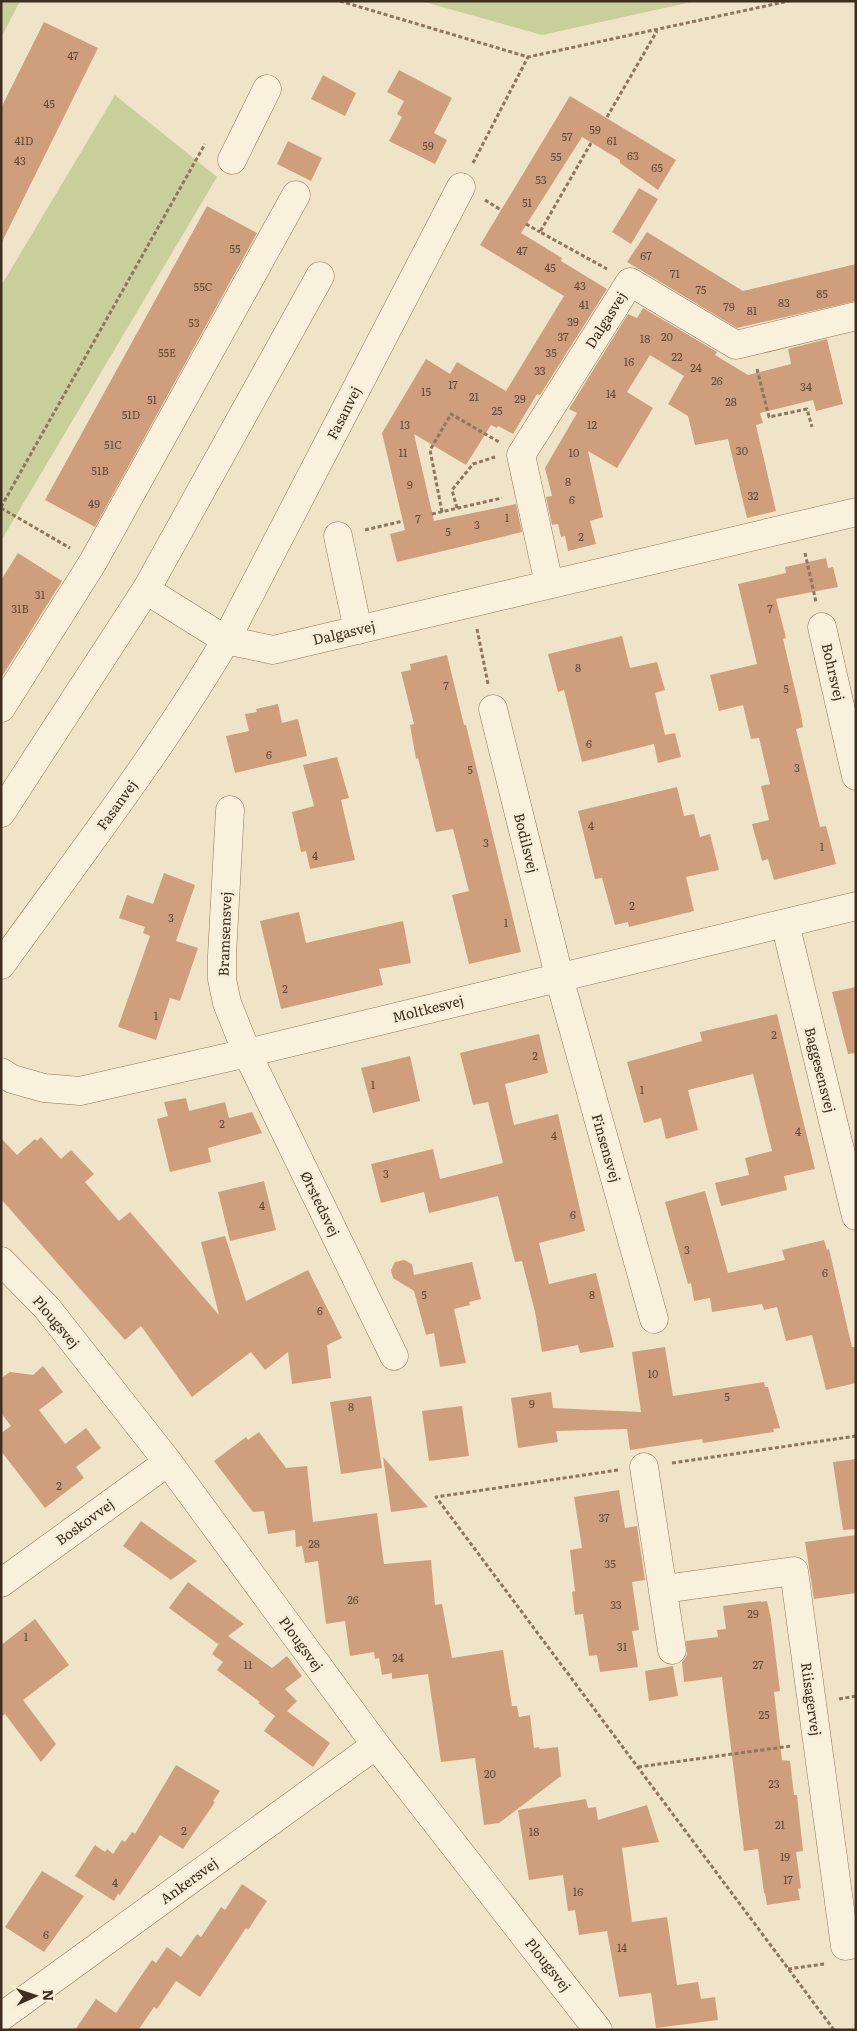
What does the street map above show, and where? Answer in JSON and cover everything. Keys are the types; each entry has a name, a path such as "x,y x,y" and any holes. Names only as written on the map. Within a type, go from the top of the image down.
{"street":[{"path":"232,160 268,89"},
{"name":"Fasanvej","path":"1,965 154,753 226,640 461,187"},
{"path":"1,708 93,562 296,195"},
{"path":"1,813 146,590 320,276"},
{"name":"Dalgasvej","path":"518,453 630,282 736,345 856,316"},
{"path":"518,453 529,492 549,584"},
{"name":"Dalgasvej","path":"226,640 273,650 856,512"},
{"path":"338,536 358,630"},
{"path":"146,590 226,640"},
{"name":"Bohrsvej","path":"822,627 856,776"},
{"name":"Bodilsvej","path":"493,709 559,977"},
{"name":"Bramsensvej","path":"230,810 222,980 227,1003 247,1053"},
{"name":"Moltkesvej","path":"1,1072 12,1079 44,1088 80,1091 247,1053 856,906"},
{"name":"Baggesensvej","path":"785,923 856,1216"},
{"name":"Finsensvej","path":"559,977 654,1319"},
{"name":"Ørstedsvej","path":"247,1053 394,1356"},
{"name":"Plougsvej","path":"1,1261 47,1308 168,1462 376,1745 598,2030"},
{"name":"Boskovvej","path":"1,1582 168,1462"},
{"path":"644,1467 672,1650"},
{"name":"Riisagervej","path":"664,1589 794,1571 817,1742 850,1945"},
{"name":"Ankersvej","path":"1,2017 376,1745"}],"path":[{"path":"340,1 528,57 657,31 790,1"},
{"path":"606,118 657,31"},
{"path":"461,187 528,57"},
{"path":"540,232 592,143"},
{"path":"93,562 1,508 205,144"},
{"path":"526,224 630,282"},
{"path":"749,342 769,417 807,409 812,427"},
{"path":"442,512 430,450 451,414 518,453"},
{"path":"457,509 452,490 473,464 518,453"},
{"path":"432,514 529,492"},
{"path":"799,525 822,627"},
{"path":"476,624 493,709"},
{"path":"834,2030 436,1497 856,1436"},
{"path":"638,1767 817,1742"},
{"path":"788,1969 828,1964 850,1945"}],"green space":[{"path":"1,1 20,1 1,38"},
{"path":"421,1 696,1 542,35"},
{"path":"115,95 217,177 1,541 1,286"}],"building":[{"path":"44,22 98,48 1,244 1,108"},
{"path":"399,70 452,98 434,133 447,140 435,164 389,141 402,117 397,114 404,101 387,92"},
{"path":"323,75 356,93 345,116 311,99"},
{"path":"570,96 676,160 658,190 620,163 620,160 582,137 521,233 562,258 561,261 607,289 540,395 537,394 513,434 498,426 497,428 491,425 466,465 414,434 434,521 516,504 522,532 397,562 390,534 405,530 382,433 426,359 450,374 457,362 506,391 564,296 480,245"},
{"path":"288,141 322,158 311,181 277,164"},
{"path":"639,188 658,199 631,244 612,232"},
{"path":"207,206 257,233 95,527 45,500"},
{"path":"647,232 743,291 856,264 856,301 737,328 627,262"},
{"path":"643,308 717,352 715,355 748,375 791,364 788,349 827,339 843,404 816,411 813,400 760,413 763,423 756,425 776,511 747,518 728,439 695,445 688,416 668,404 684,376 650,355 627,392 653,408 617,468 588,451 603,517 590,521 596,544 568,551 565,536 561,537 558,524 552,525 546,497 552,496 545,468 577,413 569,409 628,314 637,318"},
{"path":"18,553 62,581 1,678 1,580"},
{"path":"826,558 828,568 833,567 838,587 776,599 786,638 783,639 803,727 796,729 820,827 826,826 836,864 774,880 768,859 762,861 752,824 769,820 761,786 770,784 759,738 751,739 743,705 719,711 710,675 757,664 738,584 786,573 785,567"},
{"path":"622,636 630,668 657,662 665,690 655,693 665,735 675,733 681,757 658,763 654,744 582,762 564,690 558,692 548,654"},
{"path":"447,655 464,725 466,725 521,952 469,964 452,895 469,891 453,829 436,832 418,758 416,759 410,725 414,724 401,672 411,670 410,664"},
{"path":"278,704 282,723 298,719 307,756 235,773 226,736 249,731 245,714 257,712 256,709"},
{"path":"337,757 349,798 341,800 355,860 310,869 306,851 301,852 292,812 314,806 303,765"},
{"path":"677,787 684,816 694,814 700,837 710,834 719,870 686,877 694,911 629,927 628,922 615,925 602,878 595,879 578,811"},
{"path":"164,873 195,885 176,941 198,948 180,1001 170,998 156,1040 118,1027 150,936 143,933 145,927 119,918 127,895 153,904"},
{"path":"299,912 306,943 403,921 411,963 379,969 383,985 281,1009 260,921"},
{"path":"856,987 856,1053 848,1054 832,992"},
{"path":"777,1014 815,1169 784,1176 787,1190 721,1206 715,1183 749,1175 745,1158 772,1151 753,1074 688,1090 698,1130 666,1139 661,1118 644,1123 627,1062 702,1041 700,1032"},
{"path":"539,1034 548,1073 505,1084 514,1125 558,1114 585,1231 539,1243 549,1284 596,1273 614,1347 580,1353 578,1345 542,1352 535,1312 522,1261 515,1262 498,1196 429,1213 424,1192 381,1203 371,1164 433,1149 440,1179 503,1163 488,1102 473,1105 460,1053"},
{"path":"410,1056 420,1101 373,1113 361,1068"},
{"path":"186,1098 189,1111 225,1102 229,1118 252,1112 262,1133 208,1148 211,1162 170,1172 157,1119 168,1116 164,1102"},
{"path":"41,1137 61,1159 71,1150 94,1174 85,1182 119,1221 130,1212 219,1315 201,1242 225,1236 246,1301 308,1270 342,1338 327,1345 331,1378 292,1384 288,1352 265,1370 251,1352 192,1397 141,1326 125,1340 1,1199 1,1138 17,1155 35,1139 37,1141"},
{"path":"264,1181 276,1230 230,1241 218,1192"},
{"path":"705,1191 728,1273 785,1260 782,1250 824,1240 827,1250 829,1249 852,1347 856,1347 856,1383 826,1390 812,1335 786,1341 777,1307 764,1310 762,1304 712,1312 710,1298 694,1301 691,1283 688,1284 665,1202"},
{"path":"404,1260 412,1264 414,1275 472,1262 481,1299 469,1302 470,1305 454,1309 466,1363 440,1367 434,1333 426,1335 414,1291 393,1278 391,1270 395,1262"},
{"path":"665,1347 673,1396 764,1382 765,1387 768,1387 780,1428 773,1429 774,1432 703,1443 702,1439 630,1450 627,1429 556,1431 558,1442 518,1448 511,1398 551,1392 553,1408 641,1412 632,1352"},
{"path":"43,1366 63,1392 39,1410 65,1444 86,1428 101,1448 76,1467 84,1478 45,1508 1,1451 1,1433 11,1426 1,1413 1,1378 10,1372 33,1375"},
{"path":"371,1396 382,1468 341,1474 330,1402"},
{"path":"462,1406 469,1456 429,1461 422,1411"},
{"path":"259,1432 286,1468 307,1466 313,1522 377,1513 384,1564 431,1560 435,1605 442,1604 452,1658 503,1650 512,1706 517,1706 519,1717 530,1715 534,1748 558,1747 561,1776 499,1823 484,1825 475,1758 441,1762 428,1674 392,1679 392,1673 382,1675 379,1658 375,1659 374,1652 350,1656 345,1621 326,1624 318,1561 305,1563 302,1546 296,1547 295,1530 268,1534 264,1511 253,1512 214,1461 246,1437 248,1440"},
{"path":"383,1457 428,1507 391,1512"},
{"path":"856,1459 856,1529 843,1530 833,1462"},
{"path":"619,1490 625,1528 637,1526 645,1580 632,1582 639,1630 632,1631 638,1667 600,1672 597,1655 589,1656 583,1614 575,1615 572,1592 575,1591 570,1550 582,1548 574,1497"},
{"path":"141,1521 197,1561 171,1580 123,1546"},
{"path":"856,1535 856,1593 814,1599 805,1542"},
{"path":"188,1582 244,1624 228,1636 272,1668 287,1656 302,1676 285,1689 297,1701 287,1711 330,1743 313,1767 264,1731 275,1716 258,1703 260,1702 217,1670 223,1662 212,1654 220,1642 218,1644 169,1608"},
{"path":"767,1601 771,1619 780,1691 774,1692 782,1760 790,1761 794,1795 797,1795 803,1851 796,1852 801,1888 798,1889 800,1900 767,1905 758,1849 744,1851 722,1677 684,1682 682,1662 687,1655 686,1641 718,1637 717,1630 726,1629 723,1606"},
{"path":"35,1619 69,1665 23,1700 56,1744 41,1762 5,1714 1,1717 1,1645"},
{"path":"673,1666 678,1696 649,1701 645,1671"},
{"path":"176,1765 220,1791 213,1801 215,1802 183,1849 160,1835 114,1901 75,1876 95,1845 105,1852 107,1849 113,1854 122,1840 125,1842 132,1832 135,1834"},
{"path":"586,1799 588,1808 596,1807 598,1820 647,1805 659,1842 622,1848 632,1922 667,1917 677,1985 698,1982 701,1999 715,1997 718,2020 656,2028 651,1993 619,1997 607,1931 579,1935 575,1910 568,1911 563,1875 529,1880 518,1810"},
{"path":"42,1871 84,1896 44,1952 5,1927"},
{"path":"242,1884 267,1901 248,1930 246,1928 200,1997 176,1981 157,2009 154,2007 140,2030 75,2030 96,1999 116,2013 152,1960 156,1963 167,1947 181,1957 197,1934 201,1937 221,1907 225,1910"}]}
